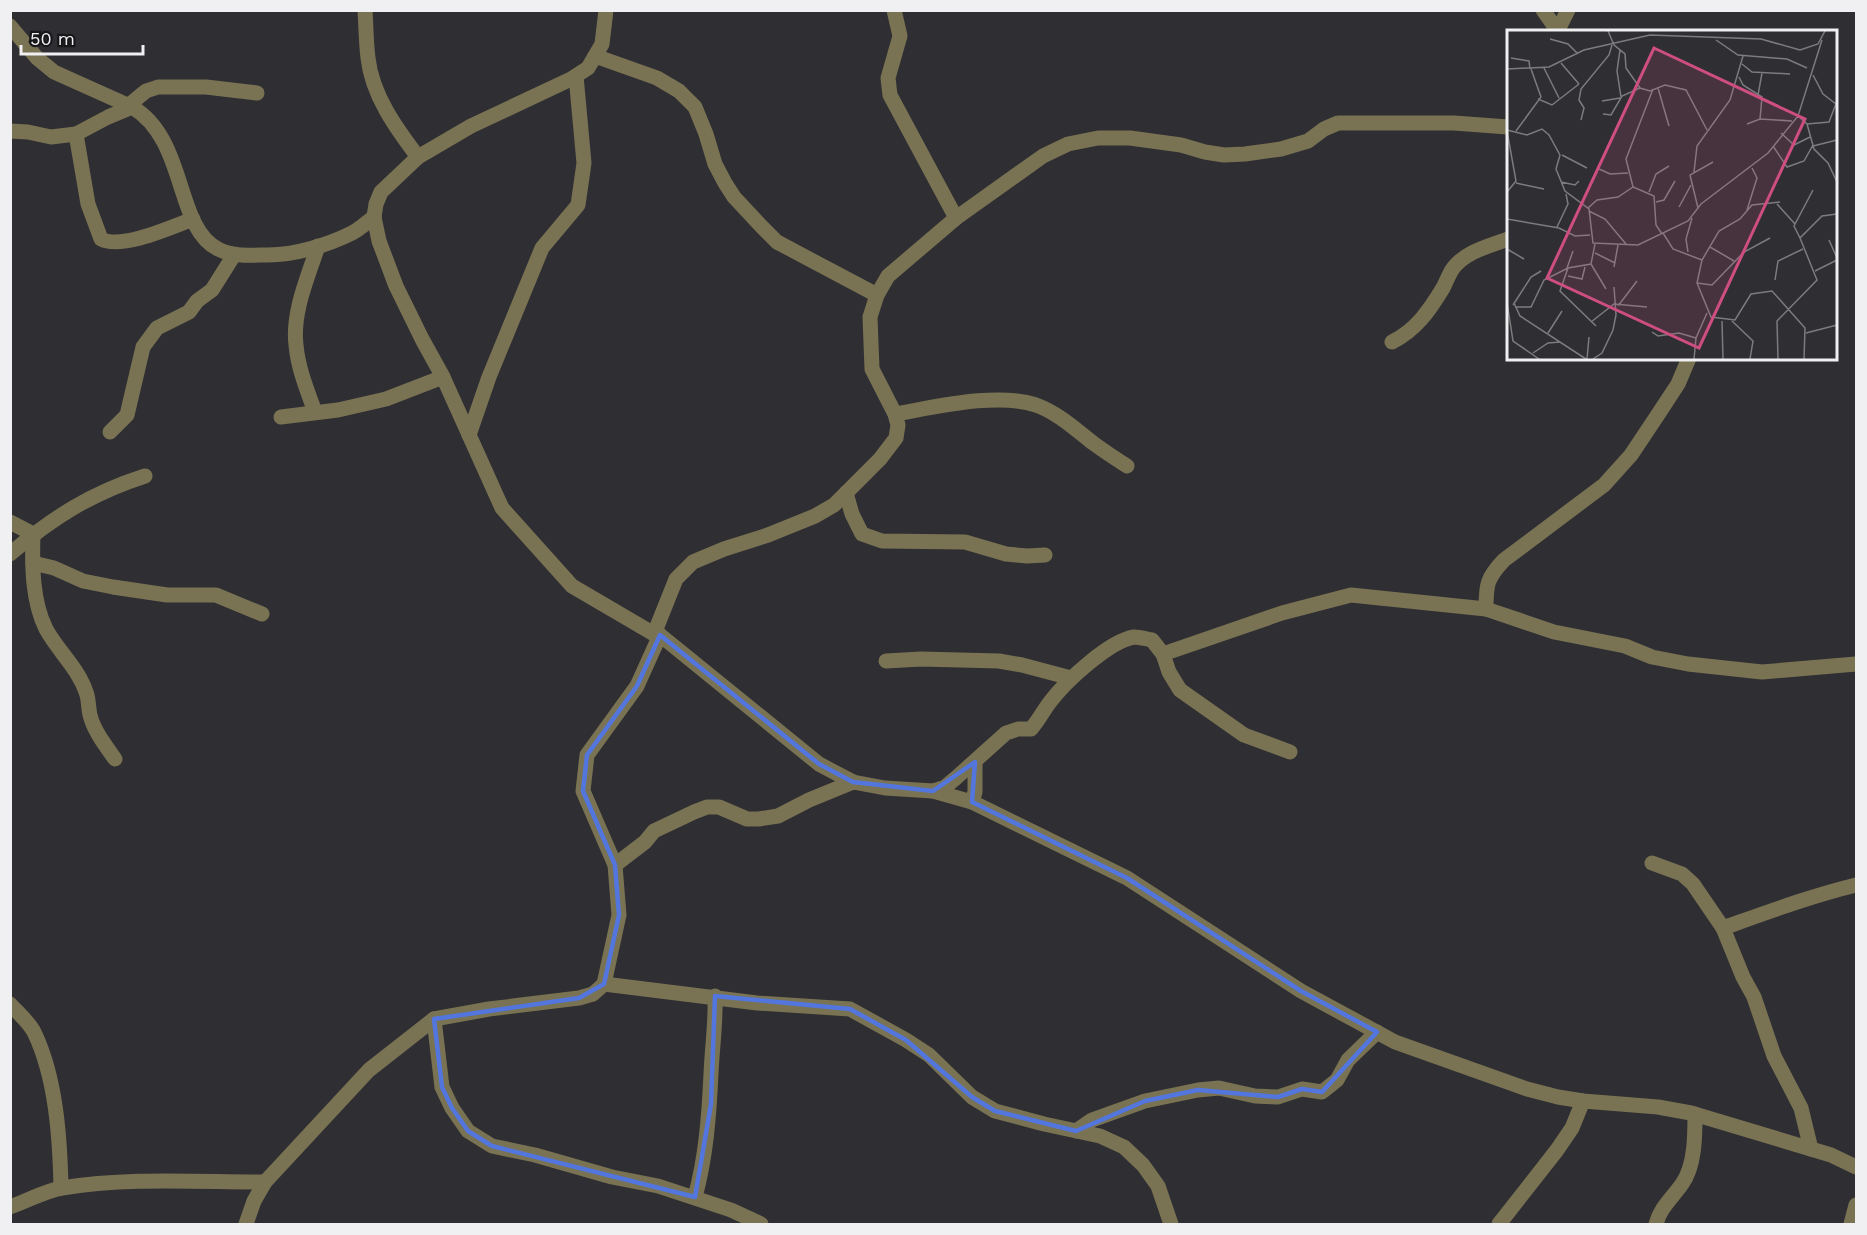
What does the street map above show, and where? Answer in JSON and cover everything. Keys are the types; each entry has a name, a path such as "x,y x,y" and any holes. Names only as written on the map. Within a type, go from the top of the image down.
{"street":[{"path":"365,10 368,60 380,99 399,132 418,157"},
{"path":"606,10 602,44 588,68 510,109 471,126 418,157 381,192 374,217 379,241 396,286 443,377 502,508 572,586 657,634 819,764 853,782 885,788 933,791 972,802 1127,878 1301,991 1395,1042 1558,1098 1658,1107 1695,1114 1831,1155 1857,1167"},
{"path":"894,10 900,36 888,78 890,95 956,218"},
{"path":"1543,10 1556,30"},
{"path":"1558,30 1568,10"},
{"path":"10,26 37,58 54,72 141,112 170,152 193,219 208,242 218,249 234,255 273,255 318,246 353,232 374,217"},
{"path":"595,56 657,78 679,91 695,107 715,164 725,183 734,197 762,227 777,242 877,295"},
{"path":"469,435 489,377 542,248 578,206 584,163 576,76"},
{"path":"10,131 51,137 76,134 131,106 146,92 158,87 207,87 257,93"},
{"path":"246,1224 265,1182 369,1070 434,1019 489,1009 579,998 593,994 604,984 619,915 615,865 583,791 586,755 637,686 676,579 693,562 815,516 834,505 880,459 896,438 898,425 895,414 872,369 870,317 877,295 888,276 956,218 1043,156 1068,144 1098,138 1130,138 1224,155 1281,149 1308,141 1324,129 1338,123 1454,123 1507,128"},
{"path":"76,134 88,204 101,239 107,243 132,240 193,219"},
{"path":"1392,342 1407,334 1419,323 1443,288 1454,266 1471,253 1507,240"},
{"path":"315,412 302,375 295,344 297,317 318,246"},
{"path":"110,432 126,415 143,347 157,328 189,312 212,290 234,255"},
{"path":"1486,609 1486,591 1491,574 1504,560 1604,485 1651,426 1678,384 1688,360"},
{"path":"280,417 338,410 387,399 443,377"},
{"path":"895,414 959,402 991,400 1036,405 1066,422 1127,466"},
{"path":"10,554 33,534 84,500 113,486 145,476"},
{"path":"846,493 852,514 862,534 882,541 965,542 1006,554 1045,555"},
{"path":"10,522 33,534"},
{"path":"33,534 33,563 40,612 47,630 76,671 87,693 90,716 97,733 115,759"},
{"path":"33,563 54,568 83,581 113,587 167,595 216,595 262,614"},
{"path":"1163,654 1282,613 1351,595 1486,609 1554,632 1624,646 1652,657 1688,664 1762,672 1857,663"},
{"path":"933,791 945,787 1006,734 1018,729 1031,729 1041,719 1049,703 1071,678 1110,648 1132,638 1152,640 1163,654 1169,672 1180,690 1244,735 1290,752"},
{"path":"886,661 921,659 999,661 1022,664 1071,678"},
{"path":"972,802 975,792 975,762"},
{"path":"615,865 645,842 654,831 707,807 719,807 747,819 778,816 853,782"},
{"path":"1652,863 1682,874 1693,884 1723,928 1743,977 1754,997 1774,1056 1801,1108 1811,1149"},
{"path":"1723,928 1773,912 1790,903 1857,885"},
{"path":"604,984 716,996 757,1003 850,1009 914,1045 928,1055 972,1097 996,1111 1100,1136 1124,1147 1143,1165 1158,1186 1171,1224"},
{"path":"695,1197 704,1165 711,1104 716,996"},
{"path":"10,1004 33,1030 45,1057 57,1122 61,1188"},
{"path":"434,1019 442,1088 468,1131 492,1146 695,1197 761,1224"},
{"path":"1076,1131 1092,1120 1145,1101 1198,1090 1219,1088 1255,1096 1278,1097 1302,1089 1322,1092 1337,1080 1358,1048 1377,1032"},
{"path":"1499,1224 1557,1150 1572,1128 1583,1101"},
{"path":"1656,1224 1662,1209 1683,1183 1689,1169 1695,1142 1695,1114"},
{"path":"10,1207 61,1188 129,1182 265,1182"},
{"path":"1851,1224 1857,1205"}],"highlighted area":[{"path":"660,635 819,764 853,782 933,791 975,762 972,802 1127,878 1301,991 1377,1032 1322,1092 1302,1089 1278,1097 1198,1090 1145,1101 1076,1131 995,1111 972,1097 906,1040 850,1009 715,996 711,1104 695,1197 492,1146 468,1131 452,1108 442,1087 434,1019 579,998 604,984 619,915 615,865 583,791 587,755 637,686"}]}
